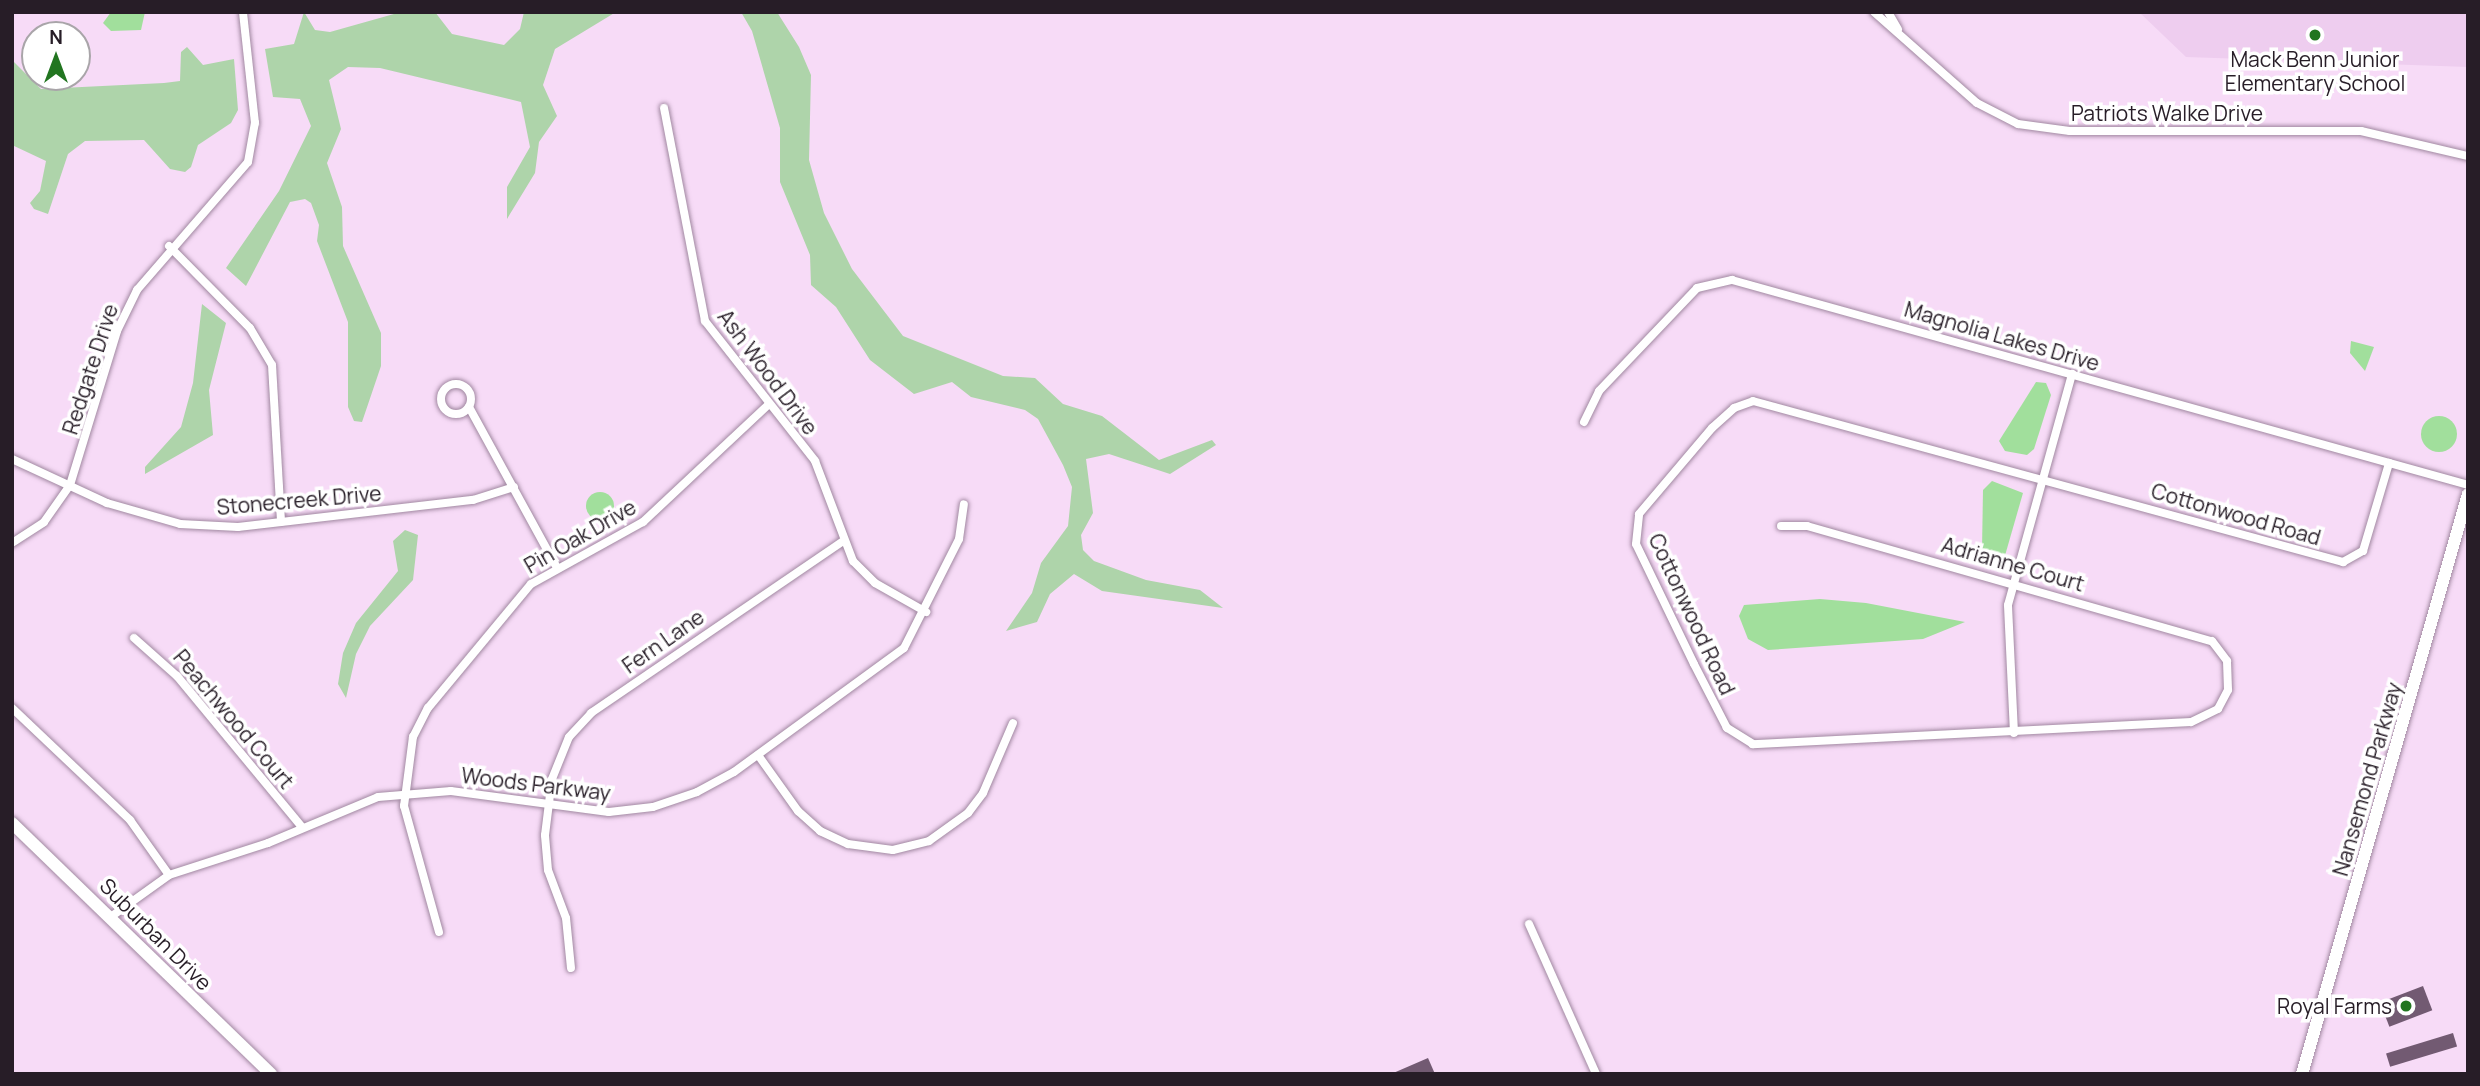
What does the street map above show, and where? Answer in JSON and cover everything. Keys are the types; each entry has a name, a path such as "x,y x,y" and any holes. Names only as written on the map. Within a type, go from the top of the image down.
{"main road":[{"name":"Nansemond Parkway","path":"2302,1074 2468,494"},
{"name":"Suburban Drive","path":"12,823 112,916 271,1074"}],"street":[{"name":"Redgate Drive","path":"12,543 51,514 70,485 125,313 169,246 240,175 253,147 243,12"},
{"name":"Patriots Walke Drive","path":"1874,12 1898,29 1977,103 2035,128 2361,131 2468,156"},
{"name":"Patriots Walke Drive","path":"1888,12 1898,29"},
{"name":"Ash Wood Drive","path":"664,108 699,306 711,332 822,474 842,542 875,583 926,612"},
{"path":"169,246 250,328 272,365 281,522"},
{"name":"Magnolia Lakes Drive","path":"1584,422 1599,391 1669,316 1697,288 1719,279 2468,485"},
{"path":"2014,733 2007,620 2014,583 2072,374"},
{"name":"Cottonwood Road","path":"2226,658 2228,690 2218,709 2201,719 1779,746 1742,740 1727,727 1704,685 1636,544 1636,525 1644,503 1712,428 1734,408 1753,401 2044,478 2343,562 2363,551 2389,463"},
{"name":"Pin Oak Drive","path":"439,932 406,822 404,792 413,737 428,708 516,598 557,568 643,522 768,405"},
{"path":"469,407 557,568"},
{"name":"Stonecreek Drive","path":"12,459 136,514 180,524 281,522 473,499 514,487"},
{"name":"Woods Parkway","path":"112,916 169,875 302,827 360,802 404,792 451,791 609,812 653,807 706,788 758,755 892,660 926,612 959,540 964,504"},
{"name":"Adrianne Court","path":"1781,526 1807,526 2198,635 2212,641 2226,658"},
{"name":"Fern Lane","path":"571,968 566,918 546,859 547,804 561,752 591,713 842,542"},
{"name":"Peachwood Court","path":"134,638 177,676 302,827"},
{"path":"12,708 130,820 169,875"},
{"path":"758,755 798,811 820,831 857,846 893,850 936,837 968,813 983,793 1013,723"},
{"path":"1529,923 1596,1074"}],"shaded area":[{"path":"111,12 145,12 141,30 111,31 103,23"},
{"path":"304,12 315,30 330,32 401,12 435,12 452,34 504,45 520,29 524,12 616,12 555,49 543,85 557,116 539,142 535,173 507,219 507,187 530,147 521,102 380,68 348,67 329,80 341,129 327,163 342,207 343,246 381,333 381,366 362,422 354,421 348,407 348,322 317,241 319,225 311,203 305,199 290,202 246,286 226,268 279,191 311,126 300,99 273,97 265,49 294,44"},
{"path":"741,12 777,12 799,47 811,75 809,160 824,213 852,269 903,336 1003,376 1035,378 1063,404 1102,416 1159,460 1212,440 1216,445 1170,474 1109,454 1086,459 1093,513 1081,535 1083,550 1094,561 1146,580 1200,590 1223,608 1102,591 1074,574 1050,594 1037,622 1006,631 1032,593 1041,563 1068,526 1072,487 1063,465 1038,419 1025,410 971,397 952,382 914,394 870,360 836,307 811,285 810,255 780,182 780,128 752,31"},
{"name":"Mack Benn Junior Elementary School","path":"2139,12 2468,12 2468,67 2186,57"},
{"path":"187,47 203,65 234,59 238,110 231,123 198,145 191,167 185,172 170,169 144,140 85,141 68,154 48,214 34,209 30,203 40,191 46,161 12,145 12,60 21,69 21,91 91,91 91,87 180,81 181,52"},
{"path":"202,304 226,323 209,390 213,435 145,474 145,467 181,427 193,383"},
{"path":"2351,341 2374,347 2365,371 2350,353"},
{"path":"2036,382 2046,383 2051,395 2034,449 2027,455 2005,451 1999,441"},
{"path":"2439,416 2452,421 2457,434 2452,447 2439,452 2426,447 2421,434 2426,421"},
{"path":"1992,481 2023,493 2004,559 1997,562 1982,550 1983,490"},
{"path":"600,492 610,496 614,506 610,516 600,520 590,516 586,506 590,496"},
{"path":"405,530 418,535 413,580 370,626 356,654 346,698 338,684 343,653 356,623 398,571 393,541"},
{"path":"1820,599 1866,603 1965,622 1923,639 1768,650 1748,639 1739,616 1744,605"}],"building":[{"name":"Royal Farms","path":"2423,986 2432,1010 2389,1027 2380,1002"},
{"name":"Royal Farms","path":"2453,1033 2457,1046 2390,1067 2386,1053"},
{"path":"1428,1058 1435,1074 1391,1074"}],"place":[{"name":"Mack Benn Junior Elementary School","path":"2315,35"},
{"name":"Royal Farms","path":"2406,1006"}]}
